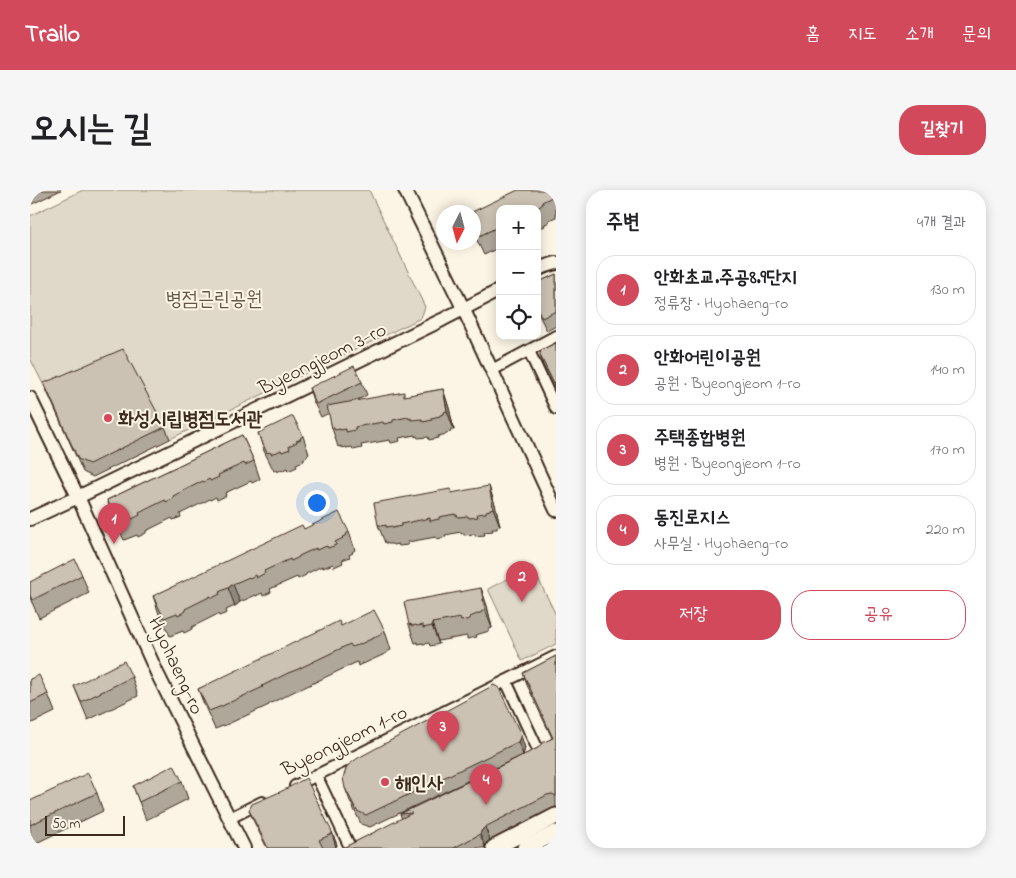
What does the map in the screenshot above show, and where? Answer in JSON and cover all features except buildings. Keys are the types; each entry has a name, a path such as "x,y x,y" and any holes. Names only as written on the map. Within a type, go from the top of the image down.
{"main road":[{"path":"494,848 556,816"},
{"path":"526,848 556,833"}],"street":[{"path":"405,190 464,310 556,510"},
{"path":"541,268 556,263"},
{"name":"Byeongjeom 3-ro","path":"30,519 464,310 496,292"},
{"path":"492,370 556,336"},
{"path":"529,350 556,409"},
{"path":"30,398 78,497"},
{"name":"Hyohaeng-ro","path":"78,497 157,673 244,848"},
{"name":"Byeongjeom 1-ro","path":"290,788 556,656"},
{"path":"506,681 540,754 523,762"},
{"path":"316,775 350,845"},
{"name":"Byeongjeom 1-ro","path":"230,818 273,797"}],"green space":[{"name":"병점근린공원","path":"83,190 369,190 425,307 421,318 170,439 49,396 30,358 30,216"},
{"path":"532,566 556,615 556,644 522,661 488,589"}],"place":[{"name":"화성시립병점도서관","path":"108,418"},
{"name":"안화초교.주공8.9단지","path":"114,544"},
{"name":"안화어린이공원","path":"522,602"},
{"name":"주택종합병원","path":"443,752"},
{"name":"해인사","path":"385,782"},
{"name":"동진로지스","path":"486,805"}]}
